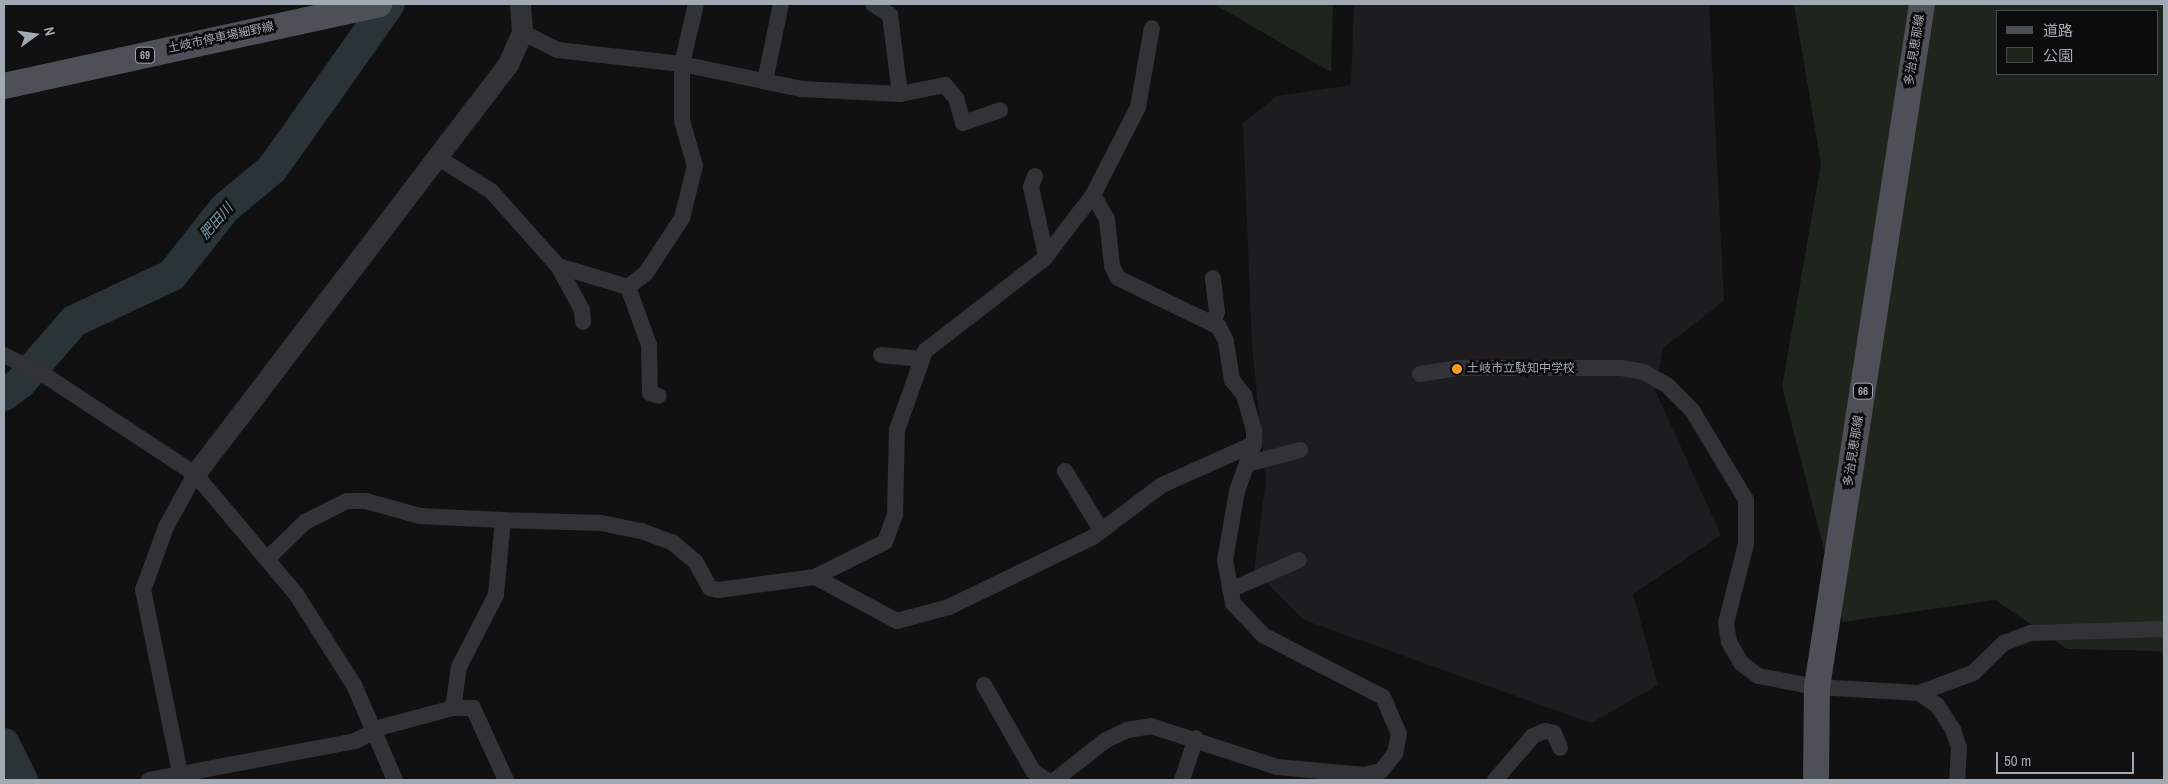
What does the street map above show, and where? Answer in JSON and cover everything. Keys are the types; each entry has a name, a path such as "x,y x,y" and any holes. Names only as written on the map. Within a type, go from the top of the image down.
{"main road":[{"name":"土岐市停車場細野線","path":"4,86 379,4"},
{"name":"多治見恵那線","path":"1816,780 1817,687 1922,4"}],"street":[{"path":"180,773 143,590 166,527 195,474 508,64 522,32 520,4"},
{"path":"628,287 646,273 682,218 693,175 693,154 682,121 682,64 696,4"},
{"path":"765,81 781,4"},
{"path":"873,4 890,15 900,94"},
{"path":"267,559 305,522 347,501 366,501 420,516 601,523 641,530 680,548 695,561 710,588 718,590 815,578 885,542 892,530 897,430 922,358 935,340 1046,256 1093,195 1138,107 1152,28"},
{"path":"522,32 557,50 682,64 802,89 900,94 945,85 956,98 963,123 1000,110"},
{"path":"438,157 491,191 558,266 582,310 583,322"},
{"path":"1035,176 1031,187 1046,256"},
{"path":"1055,780 1098,745 1127,730 1161,727 1196,738 1224,752 1277,767 1365,776 1383,776 1395,754 1399,734 1383,697 1263,635 1243,616 1230,590 1225,560 1230,523 1254,444 1244,395 1232,380 1226,341 1213,324 1118,278 1112,266 1107,219 1093,195"},
{"path":"558,266 628,287"},
{"path":"1213,278 1217,312 1213,324"},
{"path":"628,287 649,345 650,393 658,396"},
{"path":"4,355 49,378 195,474 296,594 354,685 373,733 395,780"},
{"path":"881,355 922,358"},
{"path":"1420,374 1458,368 1621,368 1653,377 1680,395 1746,500 1746,544 1728,603 1729,642 1741,663 1758,676 1817,687 1919,693 1973,673 2004,643 2030,633 2164,628"},
{"path":"815,578 897,621 949,607 1101,530 1162,485 1254,444"},
{"path":"1247,464 1300,450"},
{"path":"1065,471 1101,530"},
{"path":"453,708 459,667 496,594 503,520"},
{"path":"1230,590 1299,560"},
{"path":"984,684 1033,771 1046,780"},
{"path":"1919,693 1937,705 1954,730 1959,747 1957,780"},
{"path":"149,780 355,741 373,733 453,708 472,708 506,780"},
{"path":"1495,780 1534,736 1545,731 1554,733 1560,748"},
{"path":"1182,780 1196,738"}],"shaded area":[{"name":"土岐市立駄知中学校","path":"1354,4 1709,4 1724,301 1663,348 1655,390 1721,535 1633,594 1658,685 1591,723 1304,620 1254,570 1266,481 1252,346 1243,123 1277,96 1351,85"}],"green space":[{"path":"1214,4 1333,4 1331,72"},
{"path":"1794,4 2164,4 2164,656 2160,651 2067,649 1995,600 1843,622 1782,387 1821,164"}],"waterway":[{"name":"肥田川","path":"4,395 20,383 74,321 172,275 225,208 272,169 389,4"},
{"name":"肥田川","path":"4,744 22,780"}],"place":[{"name":"土岐市立駄知中学校","path":"1457,369"}]}
